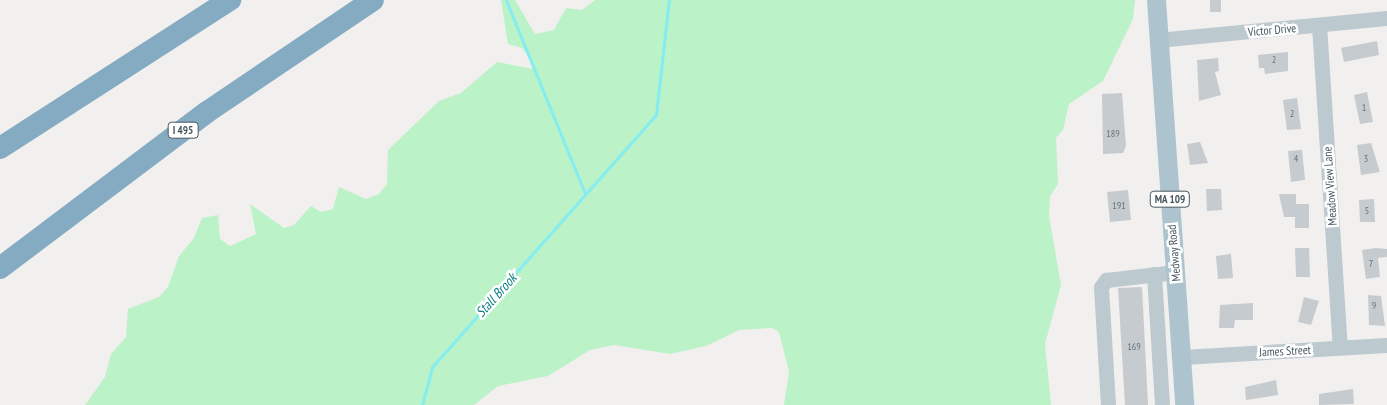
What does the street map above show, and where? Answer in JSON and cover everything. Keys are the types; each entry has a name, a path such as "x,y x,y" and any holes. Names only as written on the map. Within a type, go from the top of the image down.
{"highway":[{"path":"0,148 230,0"},
{"name":"I 495","path":"0,268 207,112 373,0"}],"main road":[{"name":"Medway Road","path":"1151,0 1157,40"},
{"name":"Medway Road","path":"1156,0 1157,40 1183,357 1184,404"}],"street":[{"name":"Victor Drive","path":"1157,40 1387,18"},
{"name":"Meadow View Lane","path":"1319,25 1340,347"},
{"path":"1108,405 1101,287 1106,280 1176,272"},
{"path":"1154,274 1161,404 1184,404"},
{"name":"James Street","path":"1183,357 1340,347 1387,346"}],"green space":[{"path":"501,0 515,0 535,34 554,30 566,8 582,10 595,0 1135,0 1133,19 1103,81 1069,104 1063,130 1056,138 1058,184 1050,196 1049,216 1061,285 1045,344 1051,405 784,405 789,372 779,332 772,328 739,330 706,346 670,354 614,345 590,350 548,376 498,386 474,405 85,405 105,377 111,354 126,337 128,309 159,297 168,287 179,256 194,238 202,218 218,215 220,239 230,246 256,234 250,204 284,228 294,225 311,206 321,212 333,209 339,187 366,199 379,194 387,184 388,150 439,101 461,93 497,62 533,69 532,61 522,48 508,44"}],"building":[{"path":"1210,0 1221,0 1221,12 1210,12"},
{"path":"1377,41 1379,55 1344,62 1341,48"},
{"path":"1288,52 1288,71 1265,74 1264,68 1259,68 1258,55"},
{"path":"1218,58 1219,71 1215,72 1221,95 1199,101 1197,60"},
{"path":"1367,92 1373,122 1360,124 1354,95"},
{"path":"1122,93 1126,146 1123,153 1103,154 1102,94"},
{"path":"1297,98 1301,129 1287,130 1283,100"},
{"path":"1200,142 1208,163 1190,165 1187,144"},
{"path":"1371,143 1380,172 1361,175 1357,145"},
{"path":"1302,150 1305,180 1291,182 1288,151"},
{"path":"1206,189 1221,189 1222,210 1207,211"},
{"path":"1128,190 1131,220 1110,222 1107,192"},
{"path":"1279,194 1296,194 1296,204 1309,204 1309,228 1295,228 1295,217 1284,217"},
{"path":"1374,199 1375,222 1360,222 1359,200"},
{"path":"1295,248 1309,248 1310,277 1296,277"},
{"path":"1387,249 1387,257 1378,258 1380,277 1366,279 1362,250"},
{"path":"1231,254 1233,278 1218,279 1216,256"},
{"path":"1142,287 1148,405 1125,405 1118,288"},
{"path":"1368,295 1381,296 1385,326 1369,325"},
{"path":"1304,297 1319,301 1311,325 1298,322"},
{"path":"1253,303 1253,320 1235,320 1234,328 1219,328 1220,305"},
{"path":"1276,380 1278,395 1246,400 1245,387"},
{"path":"1353,389 1354,404 1319,405 1319,394"}],"waterway":[{"name":"Stall Brook","path":"506,0 585,194"},
{"name":"Stall Brook","path":"422,405 432,367 656,115 669,0"}]}
